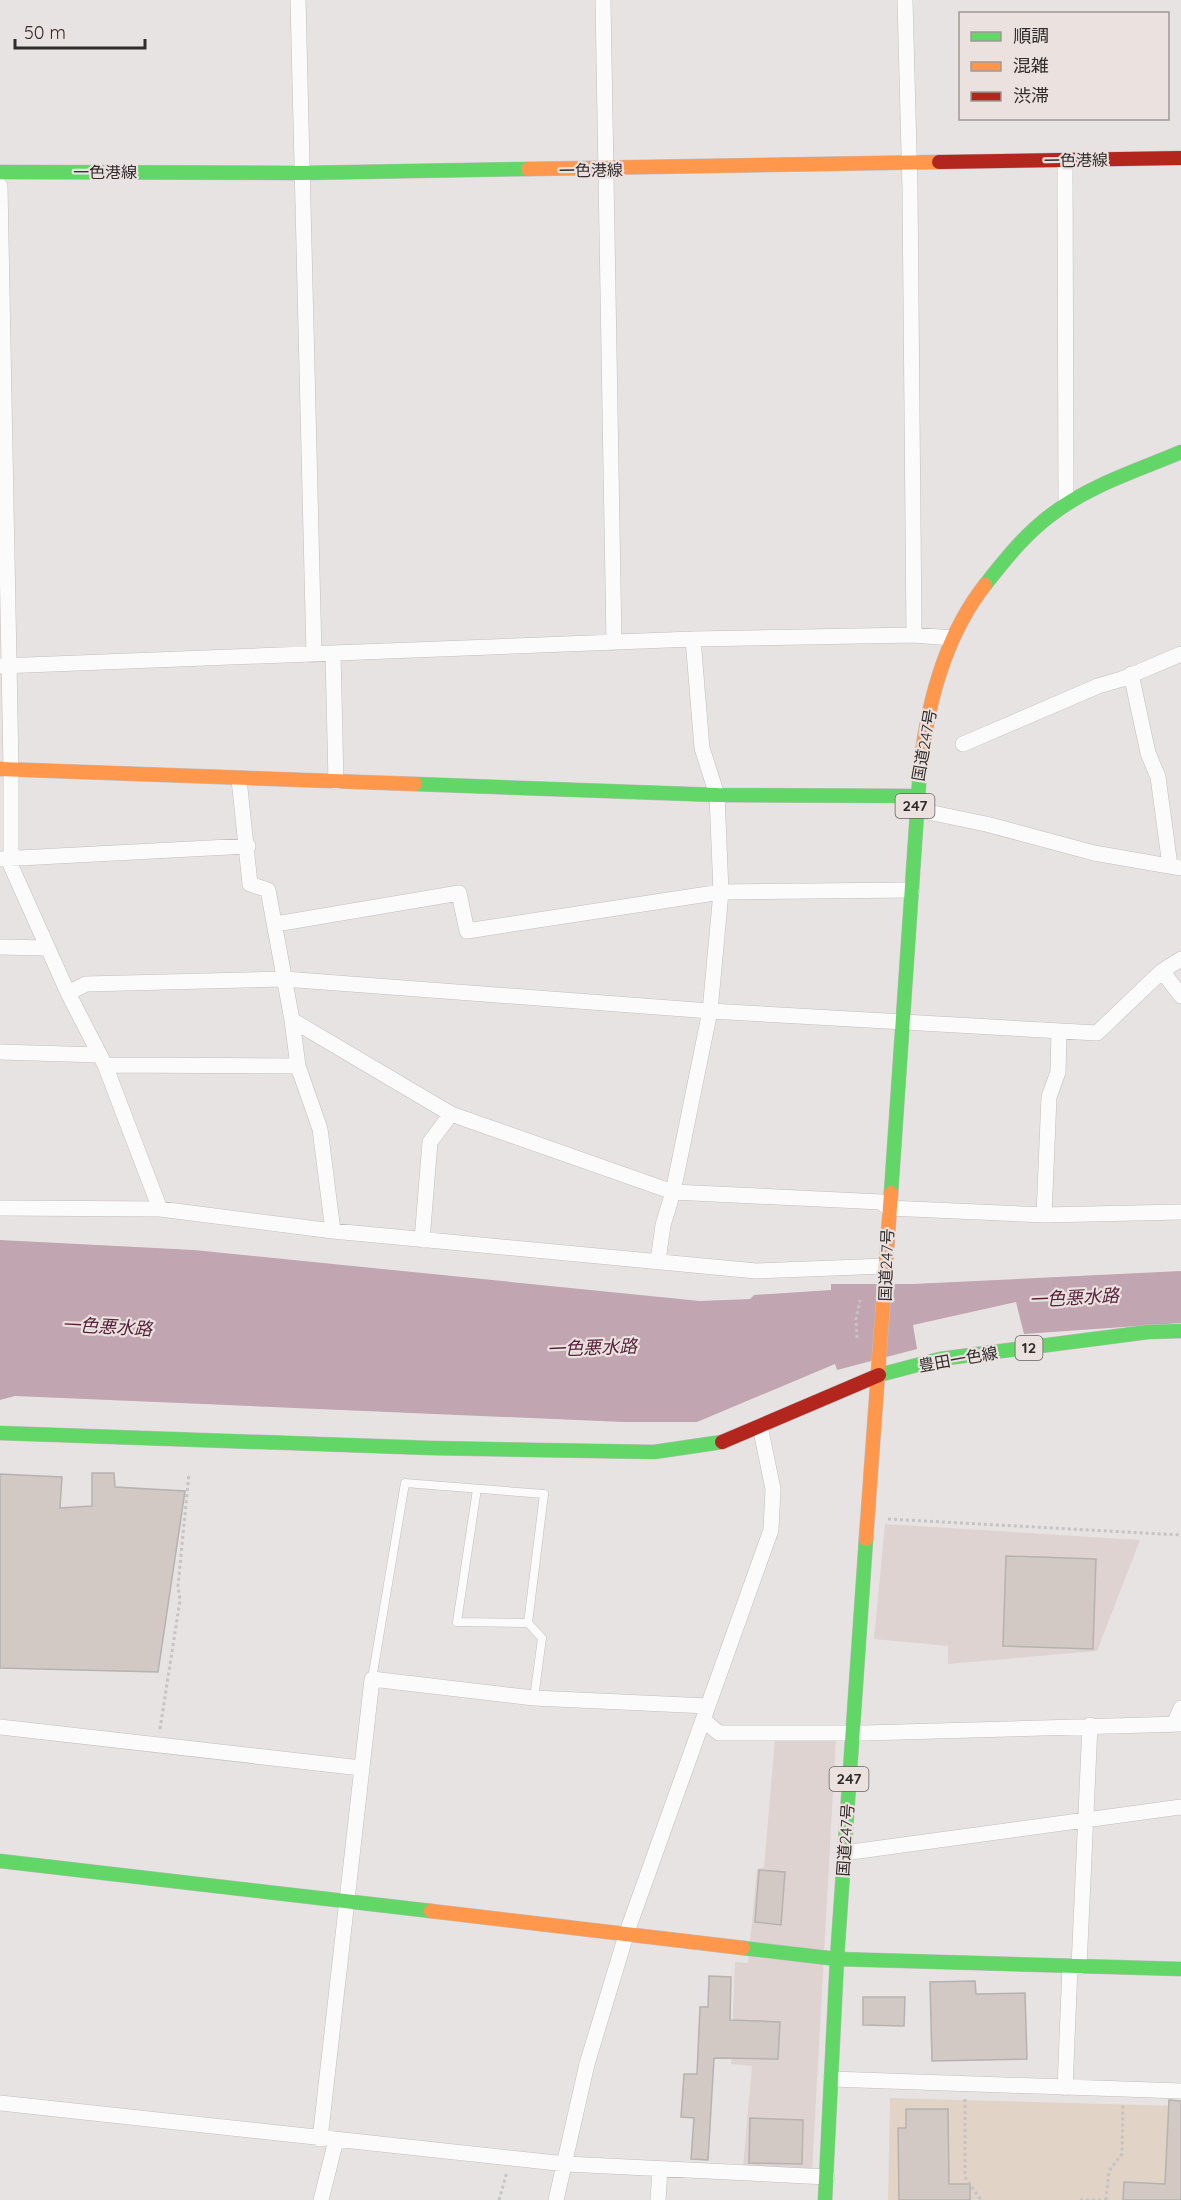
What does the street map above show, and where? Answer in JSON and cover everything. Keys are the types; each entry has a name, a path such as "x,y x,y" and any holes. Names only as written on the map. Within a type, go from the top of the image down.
{"main road":[{"name":"一色港線","path":"0,172 301,173 605,170 1181,159"},
{"name":"国道247号","path":"825,2200 837,1959 881,1358 888,1208 912,890 915,796 935,683 952,638 969,605 996,569 1045,520 1066,504 1181,452"},
{"path":"6,769 717,795 915,796"},
{"name":"豊田一色線","path":"0,1433 431,1449 654,1452 720,1443 879,1375 940,1359 1148,1332 1181,1331"},
{"path":"0,1861 627,1932 837,1959 1181,1969"}],"street":[{"path":"298,0 314,655"},
{"path":"603,0 614,643"},
{"path":"905,0 914,635"},
{"path":"1065,160 1066,504"},
{"path":"0,186 5,859 11,866 46,948 102,1060 160,1209"},
{"path":"5,666 693,639 914,635 952,638"},
{"path":"658,1262 663,1225 673,1192 710,1011 721,892 717,795 702,748 693,639"},
{"path":"333,654 336,782"},
{"path":"963,744 1181,654"},
{"path":"915,796 928,812 986,824 1094,853 1175,867 1158,777 1148,753 1131,674"},
{"path":"239,778 248,846 250,884 268,890 276,924 298,1066 320,1129 333,1231"},
{"path":"5,859 248,846"},
{"path":"276,924 459,893 467,931 721,892 912,890"},
{"path":"0,947 46,948"},
{"path":"68,993 86,984 284,979 902,1024 1097,1033 1162,971 1181,959"},
{"path":"1162,971 1181,996"},
{"path":"292,1020 451,1114 673,1192 880,1202 888,1208 1044,1215 1181,1212"},
{"path":"1044,1215 1049,1097 1058,1072 1059,1032"},
{"path":"0,1052 102,1060 298,1066"},
{"path":"422,1240 430,1142 451,1114"},
{"path":"0,1208 160,1209 333,1231 756,1271 886,1274"},
{"path":"556,2200 587,2064 627,1932 771,1530 772,1489 760,1426"},
{"path":"320,2139 372,1679 534,1698 706,1713"},
{"path":"706,1713 718,1733 853,1733 1177,1724 1181,1707"},
{"path":"1065,2088 1090,1725"},
{"path":"0,1727 361,1768"},
{"path":"844,1853 1181,1807"},
{"path":"831,2079 1181,2091"},
{"path":"0,2103 566,2164 826,2177"},
{"path":"321,2200 336,2140"},
{"path":"658,2200 660,2169"}],"lane":[{"path":"372,1679 405,1483 544,1494 528,1623"},
{"path":"477,1489 457,1622 528,1623 542,1638 534,1698"}],"path":[{"path":"158,1745 180,1600 178,1586 189,1473"},
{"path":"880,1518 1181,1535"},
{"path":"965,2096 965,2176 981,2199"},
{"path":"1080,2200 1106,2200 1109,2171 1122,2154 1123,2101"},
{"path":"499,2200 511,2159"}],"shaded area":[{"path":"885,1524 1140,1540 1097,1651 948,1664 948,1646 874,1639"},
{"path":"836,1737 812,2173 743,2167 752,2066 731,2064 735,1962 748,1963 757,1869 764,1867 775,1740"},
{"path":"890,2098 1181,2106 1181,2200 888,2200"}],"water":[{"name":"一色悪水路","path":"0,1240 194,1250 700,1301 750,1299 754,1295 831,1290 831,1284 913,1284 1181,1271 1181,1323 1024,1334 1016,1302 913,1325 917,1349 837,1370 835,1364 697,1422 623,1422 15,1396 0,1400"}],"building":[{"path":"92,1473 114,1473 115,1487 185,1491 158,1672 0,1668 0,1474 62,1477 60,1508 92,1506"},
{"path":"1006,1556 1096,1559 1093,1649 1003,1646"},
{"path":"759,1870 785,1872 781,1925 755,1922"},
{"path":"709,1976 731,1977 730,2020 780,2022 778,2059 714,2058 708,2160 691,2159 694,2118 681,2117 684,2074 697,2074 700,2007 708,2007"},
{"path":"975,1981 976,1994 1025,1993 1027,2059 932,2061 930,1982"},
{"path":"863,1997 905,1997 904,2026 863,2025"},
{"path":"1169,2100 1181,2101 1181,2200 1123,2200 1124,2182 1165,2184"},
{"path":"906,2109 948,2109 949,2184 970,2184 970,2200 899,2200 898,2128 906,2128"},
{"path":"750,2118 803,2120 802,2164 749,2163"}],"traffic: fast":[{"path":"0,172 301,173 528,169"},
{"path":"985,585 1026,537 1055,512 1100,485 1181,452"},
{"path":"891,1193 920,769"},
{"path":"415,784 717,795 915,796"},
{"path":"879,1375 940,1359 1148,1332 1181,1331"},
{"path":"0,1433 431,1448 654,1452 722,1442"},
{"path":"825,2200 837,1959 866,1539"},
{"path":"0,1861 431,1911"},
{"path":"743,1948 837,1959 1181,1969"}],"traffic: slow":[{"path":"528,169 939,162"},
{"path":"920,769 927,721 940,672 959,626 985,585"},
{"path":"0,769 415,784"},
{"path":"866,1539 891,1193"},
{"path":"431,1911 743,1948"}],"traffic: jam":[{"path":"939,162 1181,158"},
{"path":"722,1442 879,1375"}]}
